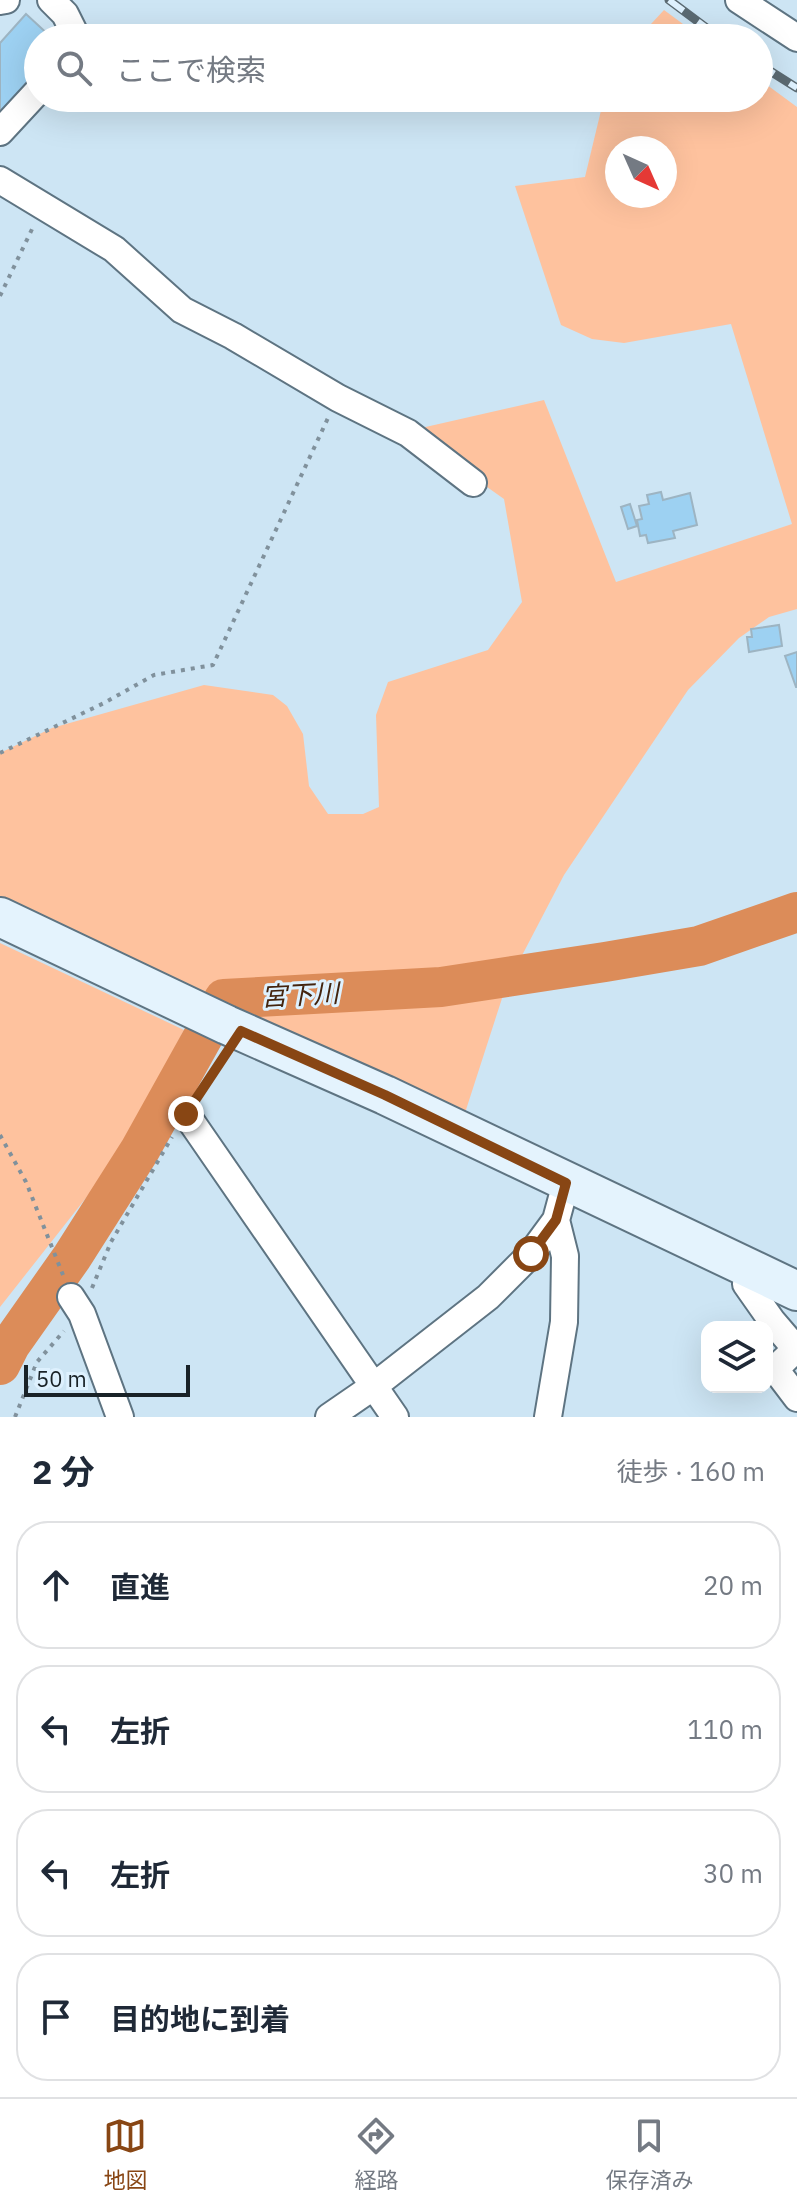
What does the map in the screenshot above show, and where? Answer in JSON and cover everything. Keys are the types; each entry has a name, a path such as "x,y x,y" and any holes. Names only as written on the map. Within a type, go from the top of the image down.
{"street":[{"path":"0,1 6,0"},
{"path":"51,0 70,24"},
{"path":"739,0 773,24"},
{"path":"773,24 797,38"},
{"path":"0,132 24,106"},
{"path":"0,180 114,249 182,310 233,336 338,398 408,433 473,483"},
{"path":"0,917 221,1022 385,1095 797,1291"},
{"path":"186,1114 395,1417"},
{"path":"329,1417 488,1297 531,1254 556,1220 566,1183"},
{"path":"548,1417 564,1322 565,1256 556,1220"},
{"path":"749,1268 746,1284 796,1349 775,1369 797,1398"},
{"path":"77,1306 120,1417"}],"path":[{"path":"0,296 43,204"},
{"path":"0,753 154,675 213,665 338,398"},
{"path":"15,1417 37,1362 67,1328 111,1242 186,1114 221,1022"},
{"path":"0,1135 26,1182 58,1261"}],"shaded area":[{"path":"664,10 683,24 651,24"},
{"path":"773,89 797,107 797,609 769,617 739,638 688,690 564,875 506,986 464,1116 0,904 0,753 52,728 204,685 273,695 287,706 303,734 309,786 328,814 363,814 379,807 376,715 388,682 488,650 522,602 504,499 408,431 544,400 616,582 792,524 731,324 624,343 592,339 561,325 515,186 585,177 601,112 773,112"},
{"path":"0,943 184,1030 115,1161 0,1307"}],"building":[{"path":"26,14 37,24 24,24 24,89 0,114 0,43"},
{"path":"661,492 663,500 690,493 697,525 673,531 675,538 648,543 646,535 640,536 637,520 642,519 639,506 649,504 647,495"},
{"path":"630,504 637,526 628,529 621,507"},
{"path":"779,625 782,646 749,652 747,637 752,637 751,629"},
{"path":"797,652 797,687 796,687 785,656"}],"waterway":[{"name":"宮下川","path":"0,1365 10,1345 72,1257 140,1150 224,999 441,987 699,946 797,912"}],"railway":[{"path":"669,0 701,24"},
{"path":"773,73 797,88"}],"route":[{"path":"186,1114 241,1031 385,1095 566,1183 556,1220 531,1254"}]}
